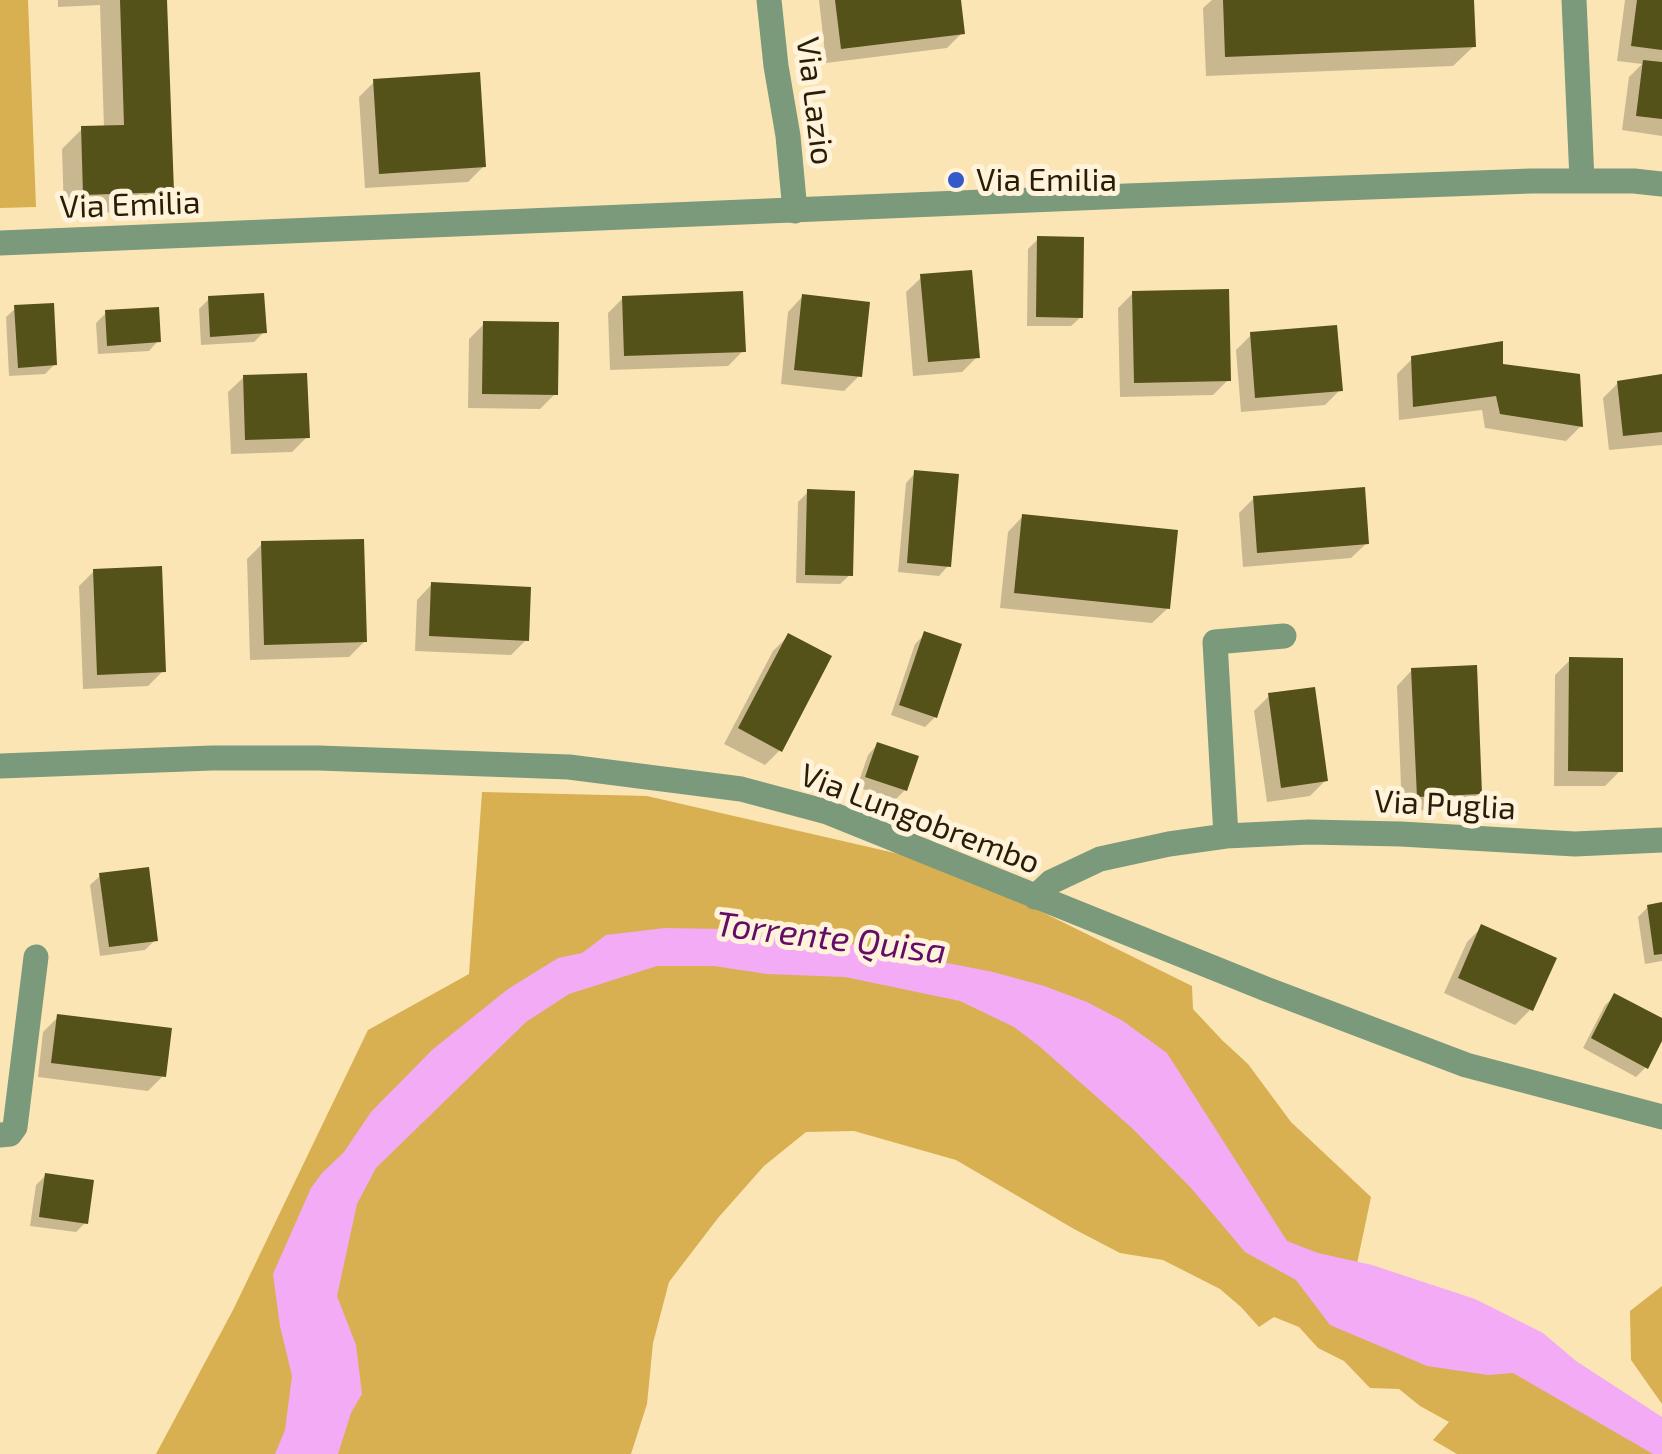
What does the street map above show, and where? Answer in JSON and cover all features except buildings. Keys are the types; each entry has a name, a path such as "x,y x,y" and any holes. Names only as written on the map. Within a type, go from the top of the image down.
{"street":[{"name":"Via Lazio","path":"769,0 795,211"},
{"path":"1574,0 1582,180"},
{"name":"Via Emilia","path":"0,244 1128,196 1582,180 1662,184"},
{"path":"1226,836 1214,642 1284,636"},
{"name":"Via Lungobrembo","path":"0,766 319,758 569,767 741,790 828,812 1035,898 1466,1065 1662,1117"},
{"name":"Via Puglia","path":"1035,898 1052,882 1100,860 1226,836 1309,832 1575,844 1662,840"},
{"path":"0,1135 10,1134 15,1127 36,957"}],"shaded area":[{"path":"0,0 28,0 36,207 0,208"},
{"path":"482,792 647,796 947,865 1192,986 1193,1009 1248,1064 1291,1122 1371,1197 1346,1316 1475,1340 1662,1454 1457,1454 1433,1440 1449,1422 1399,1389 1370,1388 1344,1361 1318,1348 1299,1327 1274,1317 1259,1327 1220,1289 1163,1260 1120,1253 956,1160 854,1131 806,1132 764,1166 669,1282 653,1343 647,1404 631,1454 156,1454 233,1310 368,1030 469,974"},
{"path":"665,928 820,938 993,972 1087,1002 1123,1021 1167,1053 1287,1241 1475,1299 1543,1333 1576,1361 1662,1417 1662,1454 1653,1454 1513,1373 1488,1375 1427,1366 1330,1325 1296,1280 1245,1252 1191,1188 1133,1129 1014,1027 960,1001 845,977 767,974 714,966 657,966 569,994 526,1022 376,1168 357,1204 337,1296 356,1345 362,1394 351,1413 338,1454 275,1454 285,1430 292,1376 273,1274 311,1188 322,1173 344,1152 371,1112 432,1050 508,989 558,958 582,953 606,935"},
{"path":"1662,1286 1662,1404 1631,1360 1630,1311"}],"place":[{"name":"Via Emilia","path":"956,180"}],"water label":[{"name":"Torrente Quisa","path":"831,938"}]}
